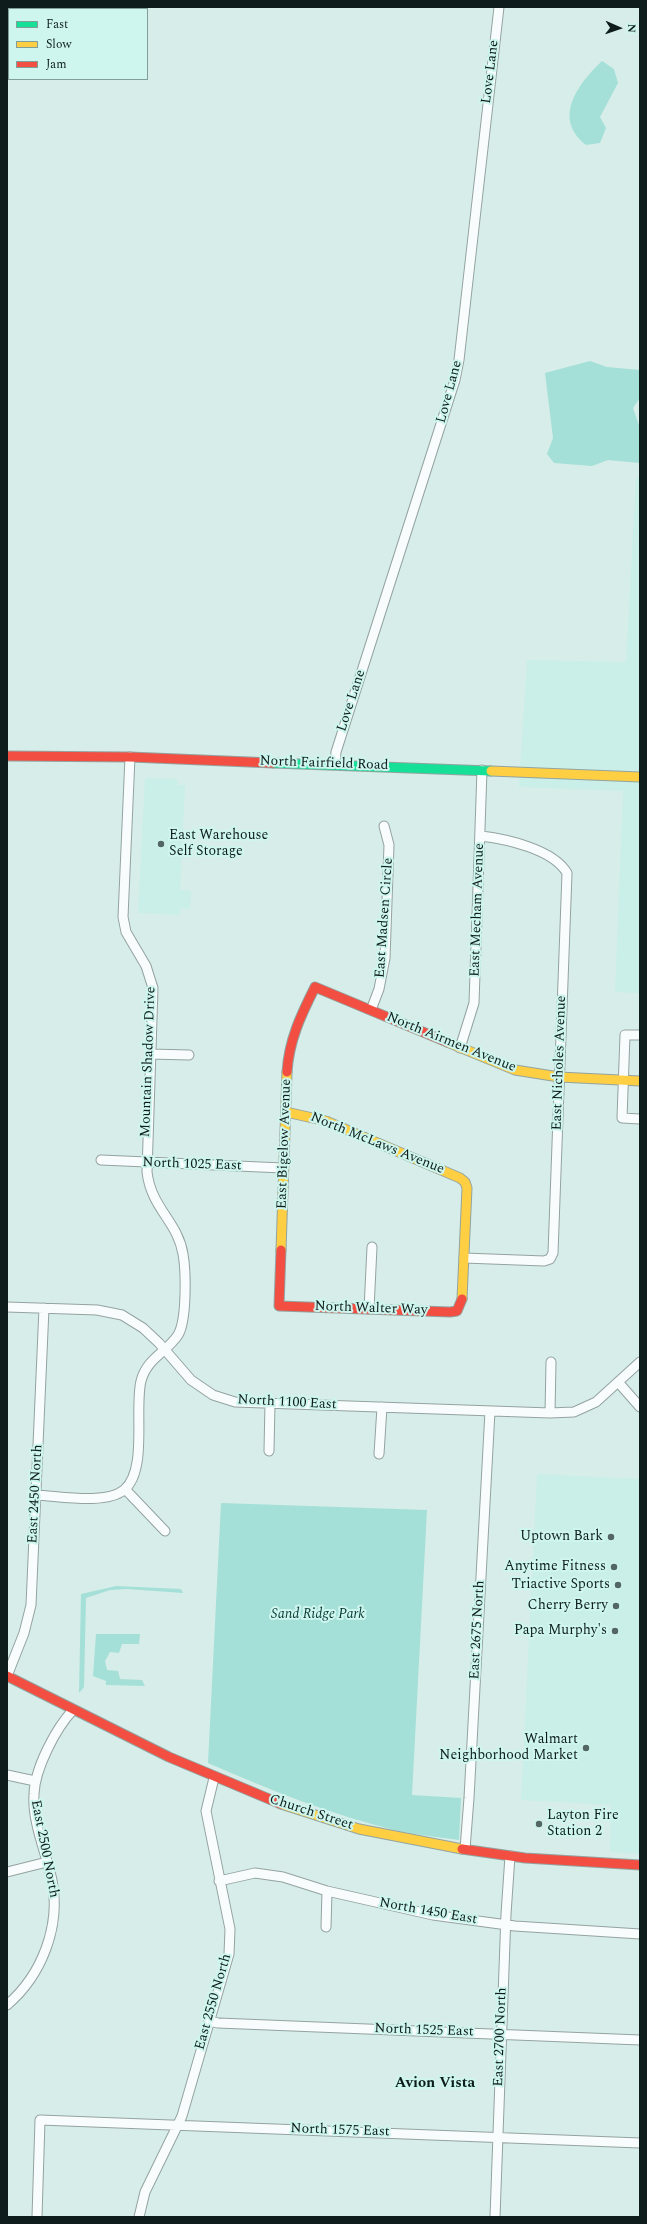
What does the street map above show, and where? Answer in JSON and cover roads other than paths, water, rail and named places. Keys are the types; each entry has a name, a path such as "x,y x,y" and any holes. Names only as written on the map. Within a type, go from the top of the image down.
{"street":[{"name":"Love Lane","path":"335,764 336,752 455,380 459,360 499,7"},
{"name":"North Fairfield Road","path":"7,756 130,757 640,777"},
{"name":"Mountain Shadow Drive","path":"130,757 124,917 126,932 151,977 153,988 146,1163 150,1191 155,1201 174,1227 183,1254 184,1270 183,1318 181,1327 178,1335 164,1348"},
{"name":"East Mecham Avenue","path":"460,1048 474,1003 481,836 482,770"},
{"name":"East Madsen Circle","path":"371,1010 381,983 385,958 389,845 384,826"},
{"name":"East Nicholes Avenue","path":"464,1258 544,1261 550,1259 553,1253 567,873 564,867 524,844 481,836"},
{"name":"North Airmen Avenue","path":"315,987 515,1070 559,1077 640,1081"},
{"name":"East Bigelow Avenue","path":"279,1306 288,1056 292,1038 315,987"},
{"path":"640,1035 625,1035 622,1118 640,1119"},
{"path":"150,1054 188,1055"},
{"name":"North McLaws Avenue","path":"286,1112 326,1121 460,1178 465,1182 467,1188 464,1258"},
{"name":"North 1025 East","path":"101,1160 283,1168"},
{"path":"369,1309 372,1247"},
{"name":"North Walter Way","path":"279,1306 457,1312 460,1308 464,1258"},
{"name":"North 1100 East","path":"7,1307 97,1310 122,1315 143,1328 164,1348 191,1380 213,1395 236,1402 550,1413 574,1412 596,1402 640,1362"},
{"name":"East 2450 North","path":"7,1676 24,1633 31,1605 44,1308"},
{"path":"36,1495 96,1498 113,1497 125,1489 134,1478 137,1463 141,1383 146,1367 164,1348"},
{"path":"550,1413 551,1362"},
{"path":"618,1382 640,1407"},
{"path":"269,1451 270,1403"},
{"path":"379,1454 382,1407"},
{"name":"East 2675 North","path":"465,1849 490,1411"},
{"path":"125,1489 165,1531"},
{"name":"Church Street","path":"7,1676 73,1710 214,1778 271,1801 338,1823 402,1838 510,1856 640,1865"},
{"name":"East 2500 North","path":"7,2006 21,1991 40,1964 48,1946 55,1905 52,1880 34,1809 35,1781 39,1768 63,1721 73,1710"},
{"path":"7,1775 35,1781"},
{"name":"East 2550 North","path":"139,2217 145,2192 178,2125 230,1944 230,1929 219,1881 206,1811 214,1778"},
{"name":"East 2700 North","path":"495,2217 510,1856"},
{"path":"7,1872 47,1862"},
{"name":"North 1450 East","path":"219,1881 255,1873 283,1877 327,1891 433,1915 506,1925 640,1934"},
{"path":"326,1928 327,1891"},
{"name":"North 1525 East","path":"209,2021 218,2023 640,2040"},
{"name":"North 1575 East","path":"37,2217 40,2120 640,2143"}],"place":[{"name":"East Warehouse Self Storage","path":"161,844"},
{"name":"Uptown Bark","path":"611,1537"},
{"name":"Anytime Fitness","path":"614,1567"},
{"name":"Triactive Sports","path":"618,1585"},
{"name":"Cherry Berry","path":"616,1606"},
{"name":"Papa Murphy's","path":"615,1631"},
{"name":"Walmart Neighborhood Market","path":"586,1748"},
{"name":"Layton Fire Station 2","path":"539,1824"}],"district":[{"name":"Avion Vista","path":"435,2084"}],"park label":[{"name":"Sand Ridge Park","path":"318,1615"}]}
